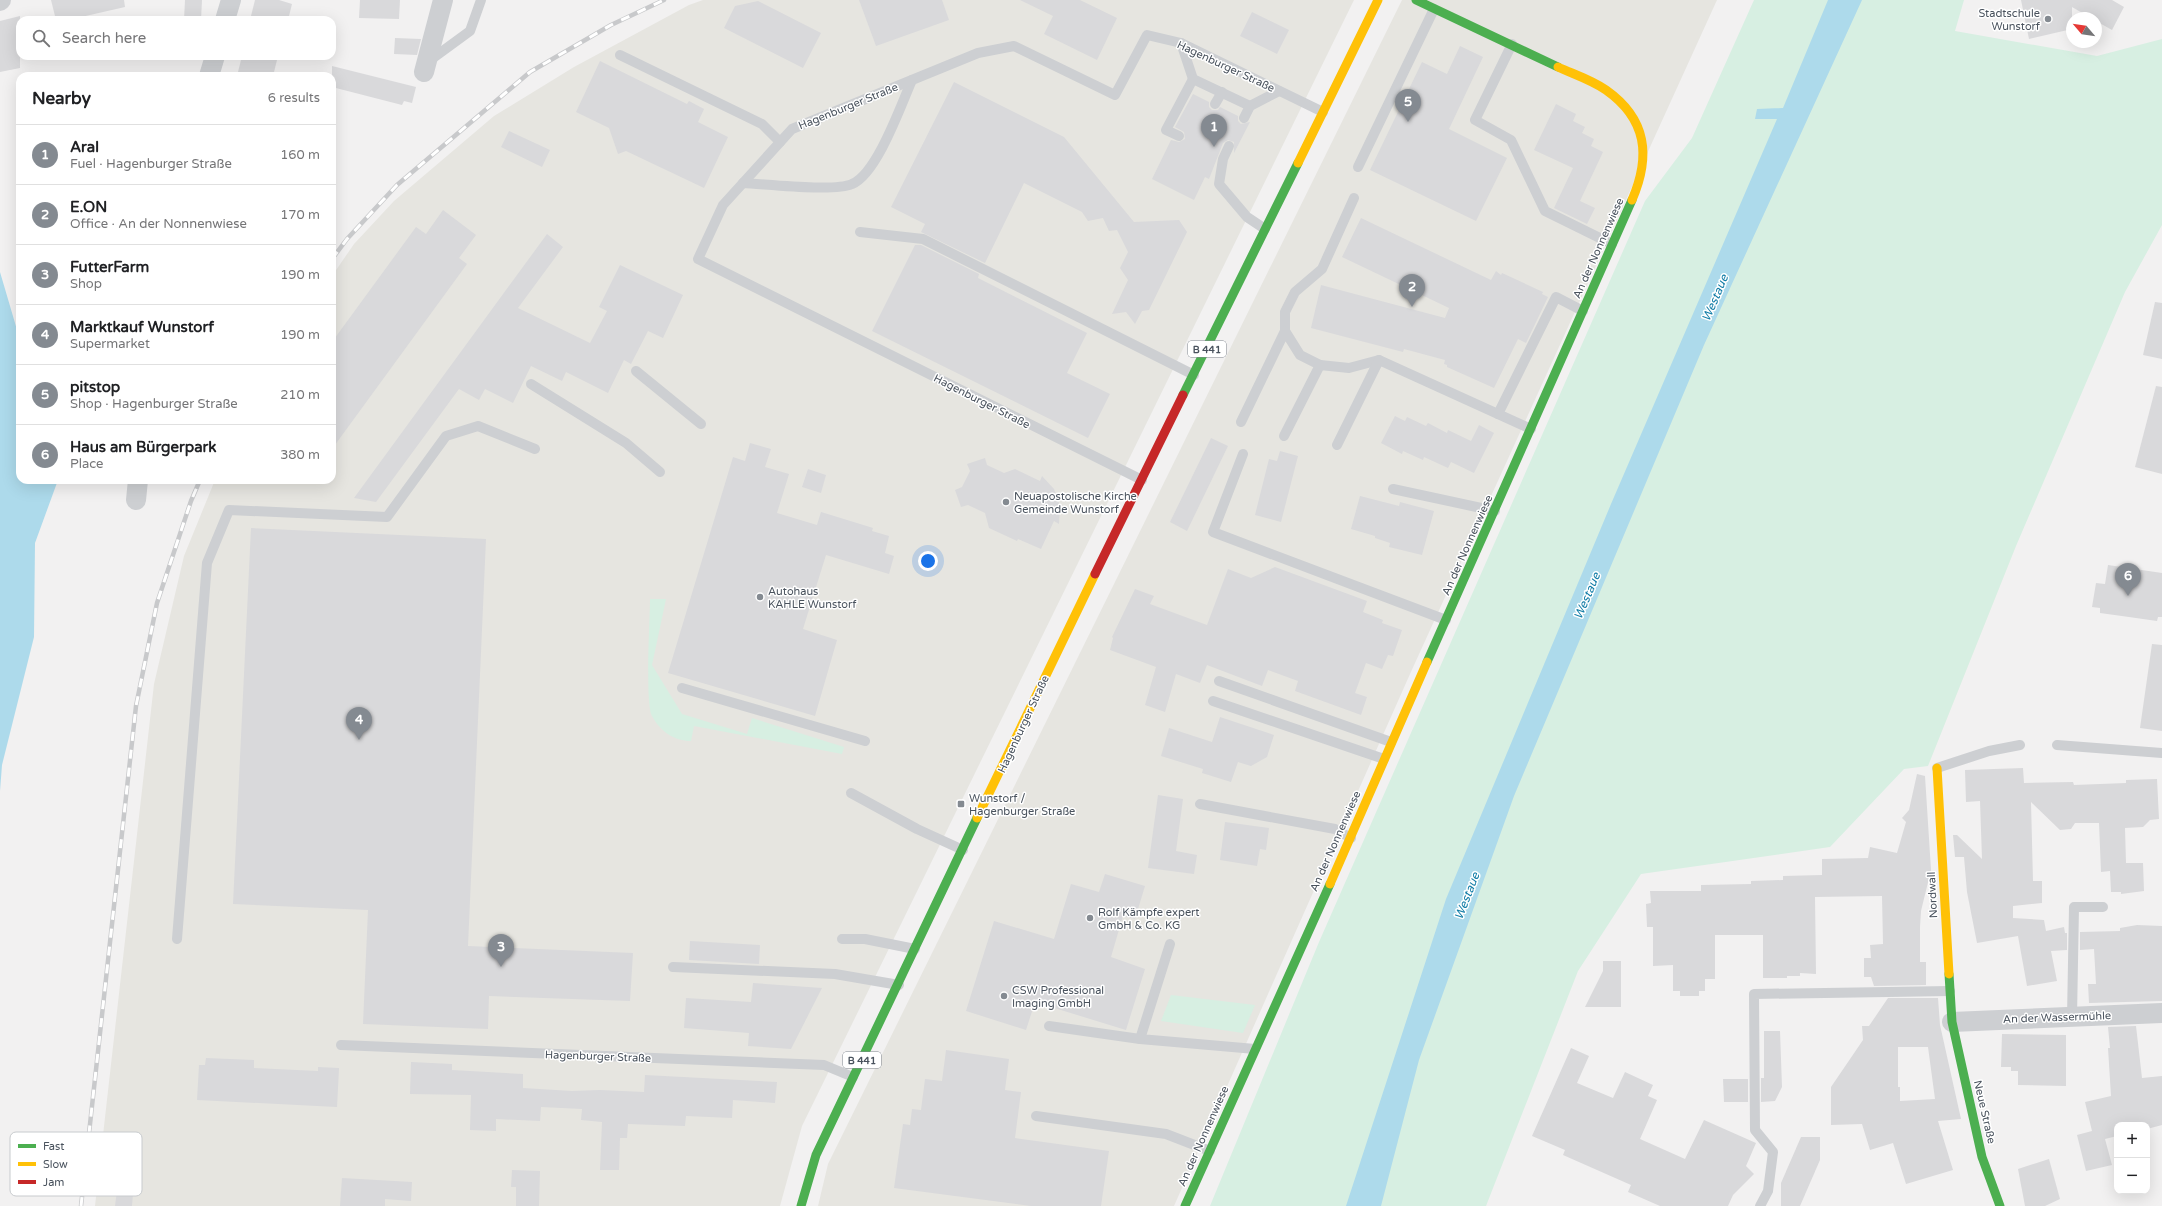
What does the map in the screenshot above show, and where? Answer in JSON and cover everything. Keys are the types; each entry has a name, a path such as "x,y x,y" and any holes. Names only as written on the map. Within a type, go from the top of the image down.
{"street":[{"path":"226,16 231,0"},
{"path":"425,67 443,0"},
{"name":"Hagenburger Straße","path":"801,1206 816,1155 853,1077 899,985 1073,620 1378,0"},
{"name":"An der Nonnenwiese","path":"1185,1206 1351,838 1391,742 1495,511 1636,190 1644,165 1645,141 1637,121 1618,99 1605,89 1416,0"},
{"path":"210,72 214,60"},
{"path":"136,500 138,484"},
{"name":"Nordwall","path":"1937,768 1952,1022"},
{"name":"An der Wassermühle","path":"1952,1022 2162,1013"},
{"name":"Neue Straße","path":"1952,1022 1982,1157 2000,1206"}],"lane":[{"path":"425,67 470,31 481,0"},
{"path":"1358,167 1434,8"},
{"name":"Hagenburger Straße","path":"1142,480 698,259 723,205 792,129 978,53 1014,46 1115,96 1147,35 1181,42 1323,112"},
{"path":"1178,136 1166,130 1193,79 1181,42"},
{"path":"1512,44 1475,120 1511,140 1545,211 1612,244"},
{"path":"620,55 762,124 780,142"},
{"path":"1193,79 1250,106"},
{"path":"743,183 833,187 853,184 870,170 879,155 912,80"},
{"path":"1244,118 1250,106 1279,90"},
{"path":"1216,104 1222,92"},
{"path":"1229,146 1221,158 1219,184 1247,217 1265,229"},
{"path":"1241,422 1285,331 1285,312 1295,292 1322,269 1354,198"},
{"path":"860,232 923,239 1194,375"},
{"path":"1498,414 1556,297 1583,311"},
{"path":"1285,331 1300,355 1320,365 1349,368 1379,360 1531,429"},
{"path":"1337,445 1379,360"},
{"path":"1284,436 1320,365"},
{"path":"636,371 701,424"},
{"path":"531,384 626,443 660,472"},
{"path":"177,939 207,563 229,510 387,517 446,436 478,426 535,449"},
{"path":"1243,454 1212,532 1446,620"},
{"path":"1394,489 1495,511"},
{"path":"1219,680 1376,735 1391,742"},
{"path":"682,688 865,742"},
{"path":"1213,701 1384,759"},
{"path":"1937,768 1989,751 2020,745"},
{"path":"2057,745 2162,753"},
{"path":"851,794 917,829 963,850"},
{"path":"1200,804 1335,829 1351,838"},
{"path":"2072,1017 2074,907 2103,907"},
{"path":"842,939 865,939 915,949"},
{"path":"1140,1039 1170,944"},
{"path":"673,967 834,974 899,985"},
{"path":"1760,1206 1768,1191 1773,1152 1755,1130 1754,994 1950,991"},
{"path":"1049,1026 1140,1039 1255,1049"},
{"name":"Hagenburger Straße","path":"341,1045 824,1066 853,1077"},
{"path":"1036,1116 1166,1134 1210,1151"}],"shaded area":[{"path":"703,0 1354,0 802,1126 780,1206 95,1206 96,1196 142,1196 142,1132 103,1132 154,684 184,556 213,484 336,484 336,270 354,244 394,201 494,116 574,67 689,5"},
{"path":"1402,0 1717,0 1410,674 1174,1206 818,1206 828,1164"}],"green space":[{"path":"1754,0 1964,0 1955,31 2097,56 2162,39 2162,225 2125,292 2016,546 1928,766 1904,769 1830,847 1641,874 1578,971 1486,1206 1210,1206 1319,942 1645,201 1692,138"},
{"path":"650,599 666,599 652,665 682,714 747,734 752,718 844,747 842,754 694,726 691,741 685,741 673,737 663,731 652,716 650,708 648,660"},
{"path":"1171,995 1255,1005 1243,1033 1161,1021"}],"water":[{"name":"Westaue","path":"1828,0 1862,0 1704,345 1514,796 1419,1060 1381,1206 1346,1206 1446,899 1611,504 1777,119 1755,119 1757,109 1783,108"},
{"path":"0,272 16,326 16,484 57,484 35,543 34,637 2,765 0,791"}],"building":[{"path":"51,0 124,0 125,7 86,16 55,16"},
{"path":"185,0 202,0 201,16 184,16"},
{"path":"255,0 279,0 292,4 289,16 251,16"},
{"path":"360,0 400,0 399,19 359,18"},
{"path":"859,0 942,0 949,20 876,46"},
{"path":"1020,0 1080,0 1117,18 1097,60 1044,34 1053,16"},
{"name":"Stadtschule Wunstorf","path":"2021,0 2112,0 2124,7 2112,30 2102,24 2102,12 2081,12 2072,7 2072,12 2066,12 2066,30 2029,39"},
{"path":"758,1 821,33 803,68 724,28 735,6"},
{"path":"1252,12 1289,30 1277,54 1240,36"},
{"path":"16,17 16,60 20,60 20,68 0,72 0,21"},
{"path":"395,38 421,39 417,55 394,54"},
{"path":"1460,46 1483,57 1449,129 1507,158 1476,221 1370,170 1422,62 1447,74"},
{"path":"241,60 277,60 274,72 238,72"},
{"path":"600,61 687,104 689,101 704,109 698,122 728,137 704,188 626,151 618,154 609,128 576,112"},
{"path":"332,66 416,87 412,103 404,101 402,105 336,88 336,72 332,72"},
{"path":"954,82 1064,137 1134,222 1179,220 1187,232 1149,310 1142,311 1135,324 1126,312 1112,314 1128,280 1120,268 1128,252 1117,230 1109,231 1103,218 1088,221 1082,212 1024,183 985,263 921,232 925,224 891,207"},
{"path":"1193,94 1209,102 1209,107 1212,110 1218,110 1220,107 1238,116 1238,121 1241,124 1250,122 1234,153 1234,142 1228,140 1223,143 1209,179 1205,177 1194,200 1152,179 1171,140 1179,142 1185,139 1184,132 1175,127"},
{"path":"1556,104 1576,114 1573,121 1585,127 1582,133 1594,139 1591,146 1603,152 1580,201 1595,208 1587,224 1554,208 1573,168 1534,150"},
{"path":"509,131 550,150 542,167 501,147"},
{"path":"443,210 476,235 459,258 467,264 336,444 336,337 416,227 426,234"},
{"path":"1361,218 1491,280 1496,271 1501,275 1502,273 1543,292 1542,294 1548,297 1526,343 1518,339 1494,388 1447,367 1447,365 1444,364 1445,360 1404,349 1403,352 1311,328 1321,285 1445,318 1449,308 1342,257"},
{"path":"547,234 563,247 518,308 590,343 607,311 599,307 620,265 683,295 663,338 648,331 631,364 624,360 608,393 566,372 562,381 531,366 513,403 485,389 479,400 459,389 376,502 354,498"},
{"path":"915,245 921,245 979,274 978,278 1087,333 1067,373 1110,394 1088,438 872,331"},
{"path":"2155,302 2162,303 2162,359 2143,355"},
{"path":"2156,386 2162,387 2162,474 2135,467"},
{"path":"1395,416 1405,421 1407,417 1426,426 1428,423 1447,433 1448,430 1471,441 1479,425 1494,433 1474,473 1451,462 1448,468 1424,457 1423,460 1403,451 1402,454 1381,443"},
{"path":"1211,438 1228,446 1187,531 1170,522"},
{"path":"750,443 771,449 765,467 789,474 777,513 817,525 821,512 873,528 872,531 889,536 885,553 894,556 889,574 826,555 803,629 837,640 815,716 668,673 733,457 745,461"},
{"path":"1280,451 1298,456 1281,522 1255,515 1269,459 1277,461"},
{"name":"Neuapostolische Kirche Gemeinde Wunstorf","path":"985,458 987,465 1004,473 1015,469 1040,481 1042,476 1054,489 1060,506 1059,524 1054,521 1041,549 1018,539 1017,541 989,528 985,513 968,505 961,507 955,490 962,487 970,471 967,464"},
{"path":"808,469 826,475 821,493 802,487"},
{"path":"1360,496 1399,506 1400,502 1434,511 1422,555 1389,547 1390,543 1375,538 1375,536 1351,529"},
{"path":"251,528 486,539 468,946 633,953 630,1001 489,996 488,1029 363,1024 368,910 233,904"},
{"path":"2108,565 2162,573 2162,617 2158,617 2157,621 2100,613 2100,608 2092,607 2096,583 2105,584"},
{"path":"1275,567 1367,601 1363,612 1383,620 1382,623 1402,630 1393,656 1388,655 1382,669 1366,663 1355,693 1367,697 1361,715 1295,691 1298,681 1268,670 1262,686 1207,665 1200,683 1176,674 1165,712 1145,705 1156,667 1110,650 1112,637 1135,589 1154,596 1150,604 1207,625 1228,569 1251,578"},
{"path":"2152,644 2162,645 2162,731 2140,728"},
{"path":"1220,717 1274,735 1267,757 1251,766 1238,762 1231,782 1202,773 1203,769 1161,756 1169,728 1212,742"},
{"path":"2023,768 2024,783 2073,782 2074,785 2126,783 2126,780 2157,779 2159,819 2150,820 2143,827 2125,828 2126,863 2143,863 2144,891 2121,894 2121,892 2111,892 2110,871 2101,872 2099,823 2075,823 2071,829 2060,830 2031,802 2033,881 2042,881 2042,903 2013,906 2013,918 2044,920 2046,931 2064,927 2065,933 2067,933 2067,950 2051,951 2057,981 2027,986 2018,936 1977,943 1967,892 1964,857 1955,857 1953,835 1957,835 1982,859 1980,801 1966,802 1965,770"},
{"path":"1917,774 1925,776 1931,870 1921,911 1920,927 1920,962 1926,962 1926,985 1874,986 1871,977 1864,977 1864,958 1871,958 1870,945 1883,944 1882,896 1815,897 1816,974 1800,973 1800,976 1787,976 1787,978 1763,978 1763,935 1715,935 1715,979 1705,979 1705,991 1699,991 1699,996 1680,996 1680,991 1673,991 1673,965 1653,966 1653,927 1647,927 1646,904 1651,903 1650,891 1701,891 1701,885 1751,884 1751,881 1783,880 1783,876 1822,875 1822,859 1868,858 1870,847 1897,853 1906,822 1902,818 1909,810"},
{"path":"1158,795 1183,799 1176,851 1197,855 1194,874 1148,868"},
{"path":"1225,822 1269,828 1266,850 1260,849 1257,866 1220,860"},
{"path":"1105,874 1145,886 1135,919 1123,916 1111,957 1145,969 1126,1030 1035,1002 1026,1030 966,1011 994,921 1054,939 1071,884 1099,892"},
{"path":"2137,925 2162,926 2162,1001 2089,1003 2088,984 2096,984 2094,949 2080,950 2080,932 2120,931 2120,928"},
{"path":"690,941 760,945 759,964 689,960"},
{"path":"1603,961 1621,961 1621,1007 1585,1007 1603,971"},
{"path":"753,983 822,988 791,1049 748,1046 749,1033 684,1028 686,998 751,1002"},
{"path":"1888,998 1938,998 1940,1025 1961,1119 1938,1121 1953,1170 1906,1184 1893,1143 1870,1150 1862,1124 1831,1125 1831,1087 1863,1040 1862,1026 1869,1026","holes":["1898,1047 1928,1047 1935,1099 1900,1101 1900,1087 1898,1087"]},
{"path":"2136,1026 2142,1078 2162,1076 2162,1125 2150,1128 2150,1122 2114,1122 2114,1137 2105,1139 2112,1165 2086,1171 2077,1135 2092,1131 2085,1102 2111,1096 2108,1027"},
{"path":"1764,1031 1780,1031 1782,1087 1775,1101 1761,1102 1761,1078 1764,1078"},
{"path":"2002,1034 2066,1035 2066,1086 2018,1085 2018,1071 2011,1071 2011,1067 2001,1067"},
{"path":"1571,1048 1589,1056 1577,1083 1613,1098 1625,1072 1653,1085 1648,1096 1657,1100 1640,1139 1685,1159 1704,1120 1756,1143 1746,1166 1754,1174 1733,1195 1728,1206 1660,1206 1628,1192 1631,1185 1563,1155 1565,1150 1532,1136"},
{"path":"946,1050 1009,1059 1005,1090 1021,1092 1015,1138 1109,1151 1101,1206 1031,1206 894,1188 903,1124 910,1125 912,1109 921,1110 925,1079 942,1081"},
{"path":"206,1058 254,1060 254,1068 318,1071 318,1067 339,1068 337,1107 197,1100 199,1065 205,1065"},
{"path":"411,1062 452,1064 452,1070 523,1074 523,1088 572,1091 600,1090 644,1092 645,1075 777,1082 775,1103 733,1100 732,1118 686,1116 685,1126 628,1124 627,1138 620,1138 619,1170 600,1170 602,1122 581,1120 582,1109 541,1107 540,1121 496,1119 496,1131 470,1130 471,1095 410,1094"},
{"path":"1723,1079 1748,1079 1748,1102 1724,1102"},
{"path":"1801,1137 1820,1137 1820,1160 1800,1206 1781,1206 1781,1183"},
{"path":"2049,1159 2060,1199 2045,1206 2025,1206 2018,1169"},
{"path":"512,1170 540,1171 539,1206 516,1206 516,1187 511,1187"},
{"path":"342,1178 412,1182 411,1201 385,1199 385,1206 340,1206"},
{"path":"116,1196 133,1196 132,1206 115,1206"}],"railway":[{"path":"336,254 347,239 397,185 530,72 611,25 664,0"},
{"path":"89,1132 136,706 157,603 191,501 198,484"},
{"path":"81,1206 82,1196"}],"traffic: fast":[{"path":"1416,0 1558,67"},
{"path":"1183,395 1298,163"},
{"path":"1427,662 1632,200"},
{"path":"801,1206 816,1155 977,818"},
{"path":"1185,1206 1330,884"},
{"path":"1949,974 1952,1022 1982,1157 2000,1206"}],"traffic: slow":[{"path":"1298,163 1378,0"},
{"path":"1558,67 1601,86 1620,101 1630,113 1642,139 1643,154 1642,168 1632,200"},
{"path":"977,818 1095,574"},
{"path":"1330,884 1427,662"},
{"path":"1937,768 1949,974"}],"traffic: jam":[{"path":"1095,574 1183,395"}],"place":[{"name":"Stadtschule Wunstorf","path":"2048,19"},
{"name":"pitstop","path":"1408,122"},
{"name":"Aral","path":"1214,147"},
{"name":"E.ON","path":"1412,307"},
{"name":"Neuapostolische Kirche Gemeinde Wunstorf","path":"1006,502"},
{"name":"Haus am Bürgerpark","path":"2128,596"},
{"name":"Autohaus KAHLE Wunstorf","path":"760,597"},
{"name":"Marktkauf Wunstorf","path":"359,740"},
{"name":"Wunstorf / Hagenburger Straße","path":"961,804"},
{"name":"Rolf Kämpfe expert GmbH & Co. KG","path":"1090,918"},
{"name":"FutterFarm","path":"501,967"},
{"name":"CSW Professional Imaging GmbH","path":"1004,996"}]}
